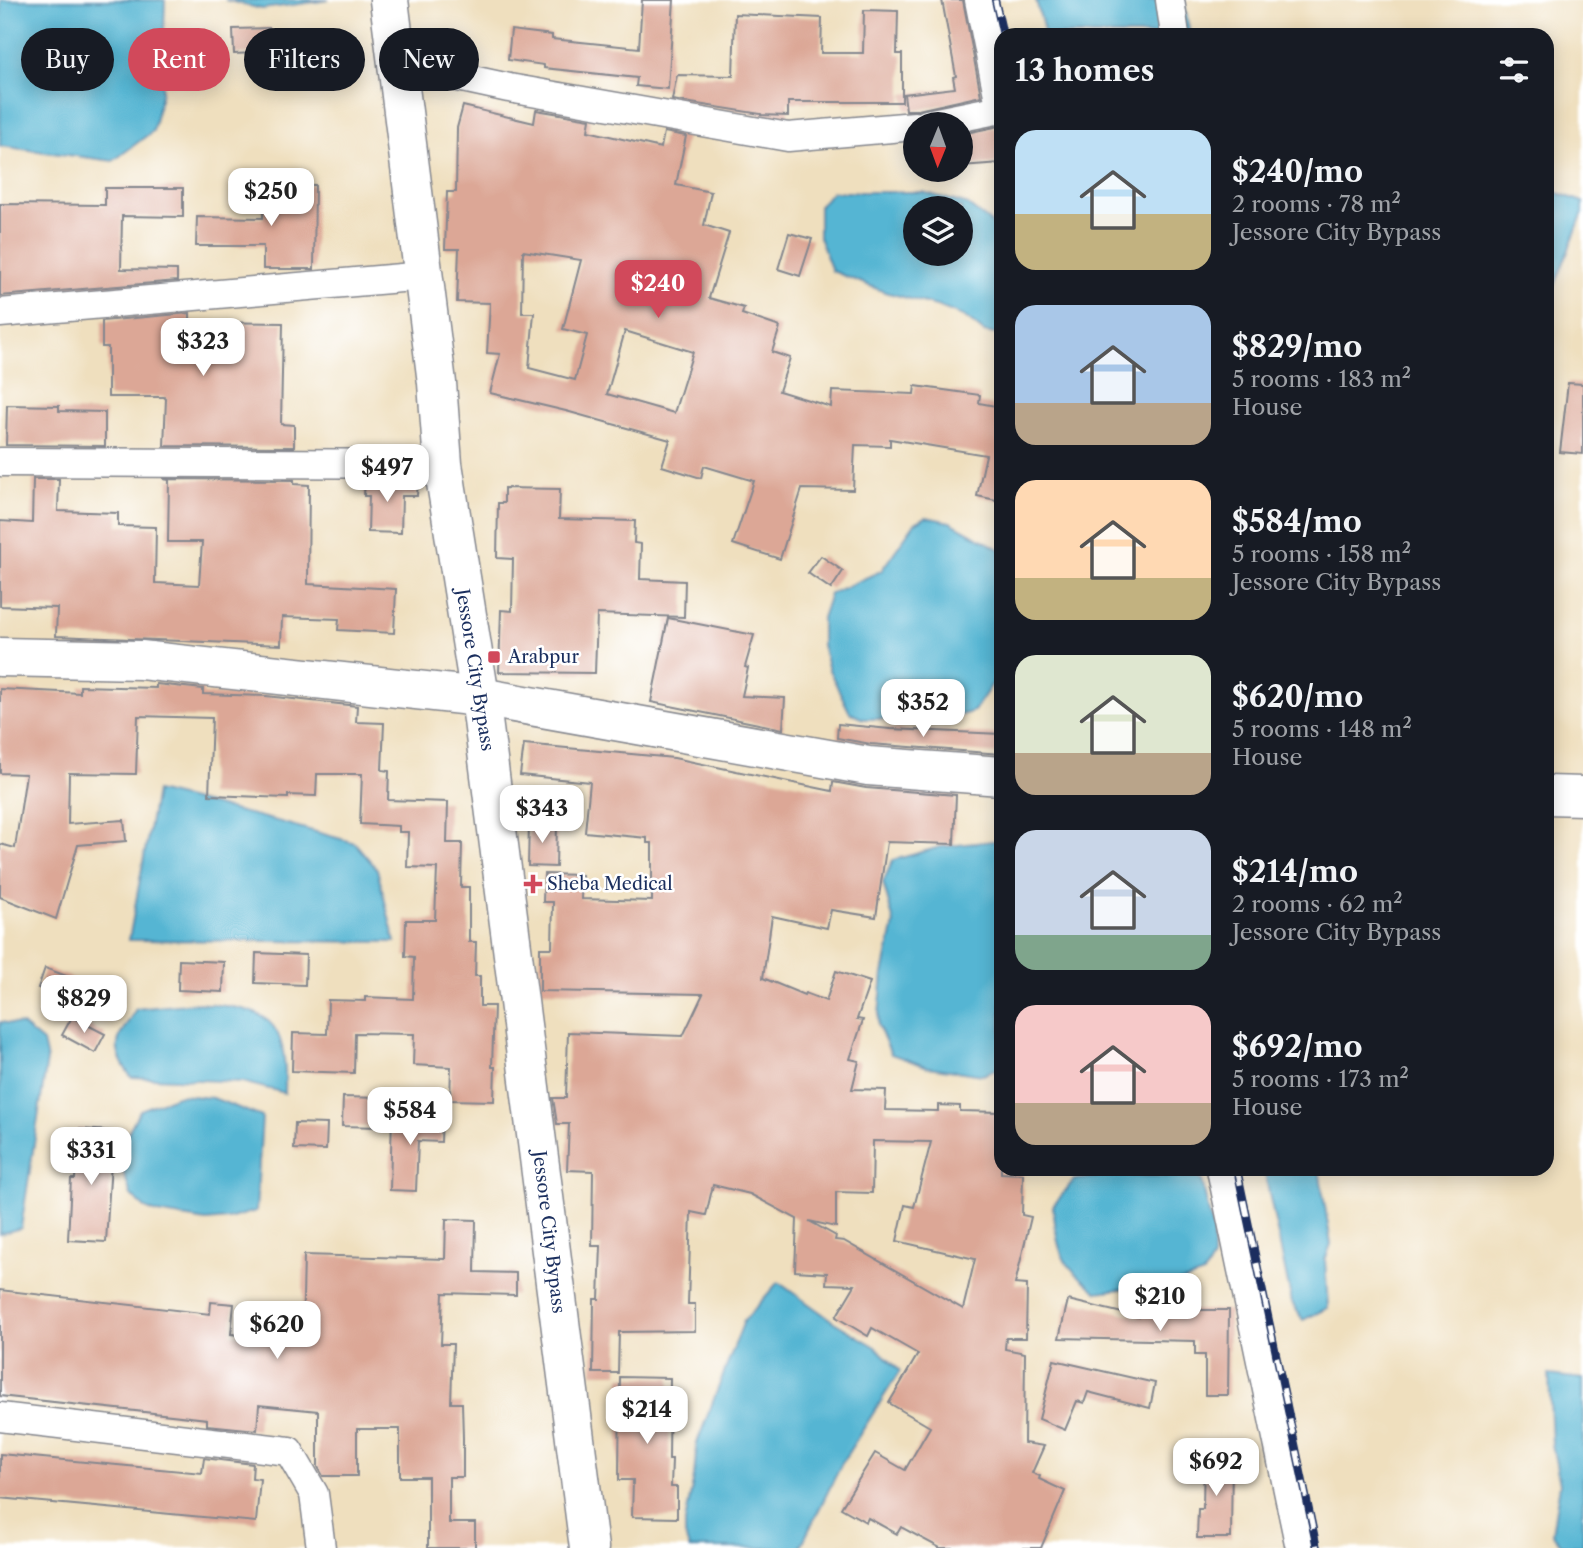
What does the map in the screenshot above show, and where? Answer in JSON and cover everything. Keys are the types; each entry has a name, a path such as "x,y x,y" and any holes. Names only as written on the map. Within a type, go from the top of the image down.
{"main road":[{"name":"Jessore City Bypass","path":"389,0 393,28"},
{"name":"Jessore City Bypass","path":"401,91 437,383 443,464 480,697 589,1548"},
{"path":"0,657 141,660 480,697 867,766 994,775"},
{"path":"1554,795 1583,796"}],"street":[{"path":"979,0 994,74"},
{"path":"1170,0 1174,28"},
{"path":"479,82 788,136 903,127"},
{"path":"973,115 994,110"},
{"path":"0,313 424,276"},
{"path":"0,462 443,464"},
{"path":"1222,1176 1300,1548"},
{"path":"0,1417 289,1451 314,1494 321,1548"}],"water":[{"path":"1,0 165,0 164,28 128,28 128,91 162,91 153,131 113,161 0,146"},
{"path":"225,0 329,0 262,9"},
{"path":"1036,0 1184,0 1189,28 1043,28"},
{"path":"832,192 923,192 937,196 903,196 903,266 973,266 973,209 994,227 994,334 984,332 965,317 940,307 885,292 832,271 819,237 819,206"},
{"path":"1554,192 1583,202 1583,212 1554,288"},
{"path":"926,517 950,522 994,546 994,681 974,711 949,719 863,719 850,713 829,670 822,645 822,618 830,594 881,571 915,523"},
{"path":"156,791 355,843 377,869 395,942 129,940"},
{"path":"994,841 994,1070 983,1075 928,1067 891,1054 878,1025 883,974 894,923 883,882 893,860 940,847"},
{"path":"197,1003 241,1009 269,1021 277,1032 282,1047 285,1093 242,1082 131,1077 120,1057 118,1042 136,1009"},
{"path":"0,1022 22,1025 43,1042 47,1060 21,1228 0,1234"},
{"path":"180,1095 213,1098 262,1117 256,1211 228,1219 206,1221 157,1213 145,1208 131,1195 123,1171 125,1138 140,1110"},
{"path":"1105,1176 1154,1176 1195,1177 1202,1181 1213,1232 1213,1258 1204,1274 1180,1282 1097,1292 1068,1264 1059,1247 1053,1206 1074,1180"},
{"path":"1265,1176 1320,1176 1331,1244 1325,1260 1328,1308 1303,1320 1292,1303"},
{"path":"778,1282 834,1322 876,1347 900,1371 843,1461 800,1548 689,1548 685,1522 694,1477 697,1443 744,1321"},
{"path":"1549,1375 1583,1379 1583,1547 1562,1545 1552,1533 1560,1484 1552,1444"}],"building":[{"path":"642,0 674,0 668,89 636,86 637,78 544,68 544,65 508,60 511,30 552,35 552,39 639,48"},
{"path":"942,0 963,0 981,96 918,110 906,110 904,94 955,88 953,77 956,76"},
{"path":"864,10 898,11 897,54 902,54 902,102 788,102 788,116 761,115 672,100 677,75 733,76 735,14 822,18 821,53 863,53"},
{"path":"233,29 244,29 244,53 234,54"},
{"path":"463,106 534,123 536,110 590,119 588,131 661,148 664,132 686,136 676,185 711,192 704,225 729,233 709,298 744,308 742,314 780,327 772,352 790,358 779,391 831,407 832,391 914,394 915,386 980,395 979,403 994,406 994,500 977,496 986,455 890,439 890,446 855,445 853,490 802,489 780,559 733,544 754,481 704,466 701,478 662,466 670,440 490,393 500,354 487,353 490,303 457,302 459,249 445,249 447,192 456,192 457,128","holes":["523,251 581,260 563,329 587,335 575,380 529,368 534,313 522,313","625,331 693,352 674,413 607,394"]},
{"path":"994,127 994,164 973,165 973,132"},
{"path":"264,184 315,185 314,269 263,269 263,246 196,246 197,217 263,218"},
{"path":"105,188 183,188 183,217 122,216 121,269 177,270 177,281 0,296 0,204 105,205"},
{"path":"789,233 812,239 800,276 778,269"},
{"path":"190,313 190,322 283,323 281,424 294,425 294,447 164,446 164,397 108,397 108,347 102,347 102,321"},
{"path":"1568,383 1583,384 1583,454 1560,452"},
{"path":"7,405 59,406 59,411 105,412 105,446 6,445"},
{"path":"33,479 59,479 58,511 118,513 118,526 156,527 155,583 199,585 202,542 168,542 169,480 163,479 294,480 294,484 309,485 308,584 396,589 394,633 338,630 339,619 282,617 281,645 56,636 57,608 0,606 0,521 32,523"},
{"path":"365,480 418,481 417,496 402,496 401,533 368,532 369,496 364,496"},
{"path":"504,488 560,489 559,519 635,521 634,543 641,544 640,579 685,581 684,617 597,614 595,673 499,672 501,610 512,611 513,559 497,558 498,503 504,503"},
{"path":"821,556 843,571 831,589 808,573"},
{"path":"668,618 754,635 745,667 748,668 742,696 785,698 783,729 651,702"},
{"path":"156,684 203,689 203,694 266,696 357,706 356,722 384,723 382,770 389,771 388,800 448,802 447,843 462,843 461,887 469,887 469,942 476,942 475,976 480,976 480,1006 494,1006 494,1101 450,1100 451,1067 413,1065 414,1034 355,1033 354,1073 292,1071 293,1033 327,1034 328,1000 365,1001 365,997 413,999 414,957 405,956 406,920 435,920 437,868 407,867 408,832 399,832 399,826 360,824 362,774 317,774 316,796 288,795 288,798 209,795 212,718 138,716 136,774 69,773 68,824 124,820 126,841 78,845 56,919 0,897 0,844 15,848 26,774 0,773 0,689 80,693 80,686 156,688"},
{"path":"838,724 994,734 994,753 871,744 837,738"},
{"path":"524,744 674,758 832,791 833,782 866,788 956,795 954,844 887,842 876,917 831,910 827,928 772,916 763,978 826,1001 836,971 870,982 857,1019 863,1020 850,1059 859,1061 852,1089 886,1090 885,1110 938,1111 938,1105 960,1106 960,1111 994,1112 994,1176 1023,1176 1022,1215 1031,1217 1015,1284 1027,1285 1026,1338 1006,1338 1005,1349 1025,1353 1024,1443 1044,1446 1032,1473 1065,1491 1041,1548 940,1548 901,1527 897,1534 868,1518 866,1522 841,1508 875,1453 905,1470 930,1427 889,1403 918,1354 872,1328 868,1336 836,1317 855,1285 826,1284 827,1273 795,1271 797,1219 750,1194 713,1185 706,1215 691,1212 688,1304 695,1304 695,1331 619,1332 618,1373 593,1373 594,1299 599,1299 601,1246 592,1246 593,1171 567,1170 569,1124 557,1124 553,1098 566,1098 568,1032 683,1036 703,994 540,991 540,948 552,948 553,902 543,902 544,874 582,875 581,899 652,901 652,843 647,843 647,838 585,832 590,782 520,775","holes":["873,1141 931,1142 914,1207 905,1205 897,1241 975,1259 963,1309 844,1241 835,1240 836,1236 809,1221 836,1227 836,1192 872,1193"]},
{"path":"529,823 557,824 556,867 528,866"},
{"path":"256,953 306,955 305,985 255,983"},
{"path":"179,960 224,962 223,992 178,990"},
{"path":"45,968 80,981 73,1001 38,988"},
{"path":"72,1017 105,1034 95,1053 62,1035"},
{"path":"343,1097 380,1098 379,1127 342,1126"},
{"path":"392,1115 442,1116 441,1142 418,1141 416,1191 390,1190"},
{"path":"295,1123 327,1124 326,1150 294,1149"},
{"path":"78,1129 113,1131 106,1242 68,1240 71,1179 75,1179"},
{"path":"446,1219 476,1220 475,1272 516,1273 516,1295 443,1293 441,1344 453,1344 451,1403 462,1403 463,1438 463,1477 449,1477 449,1523 475,1523 475,1548 428,1548 428,1477 400,1477 400,1429 357,1429 357,1476 323,1476 318,1467 318,1411 259,1405 257,1430 207,1425 207,1419 0,1396 0,1290 210,1314 211,1302 234,1304 231,1334 302,1341 304,1255 445,1259"},
{"path":"1068,1300 1139,1317 1139,1310 1229,1310 1228,1395 1205,1395 1205,1355 1195,1355 1195,1341 1059,1338"},
{"path":"1054,1360 1155,1383 1150,1408 1088,1392 1084,1403 1077,1401 1065,1430 1039,1419"},
{"path":"620,1377 670,1378 669,1459 672,1459 671,1487 677,1487 677,1518 632,1517 633,1480 619,1480"},
{"path":"0,1454 202,1473 204,1458 253,1464 252,1478 260,1479 256,1522 0,1498"},
{"path":"1204,1454 1232,1455 1231,1538 1197,1538 1198,1509 1203,1509"}],"railway":[{"path":"995,0 1001,28"},
{"path":"1238,1176 1317,1548"}],"place":[{"name":"Arabpur","path":"494,657"},
{"name":"Sheba Medical","path":"533,884"}]}
